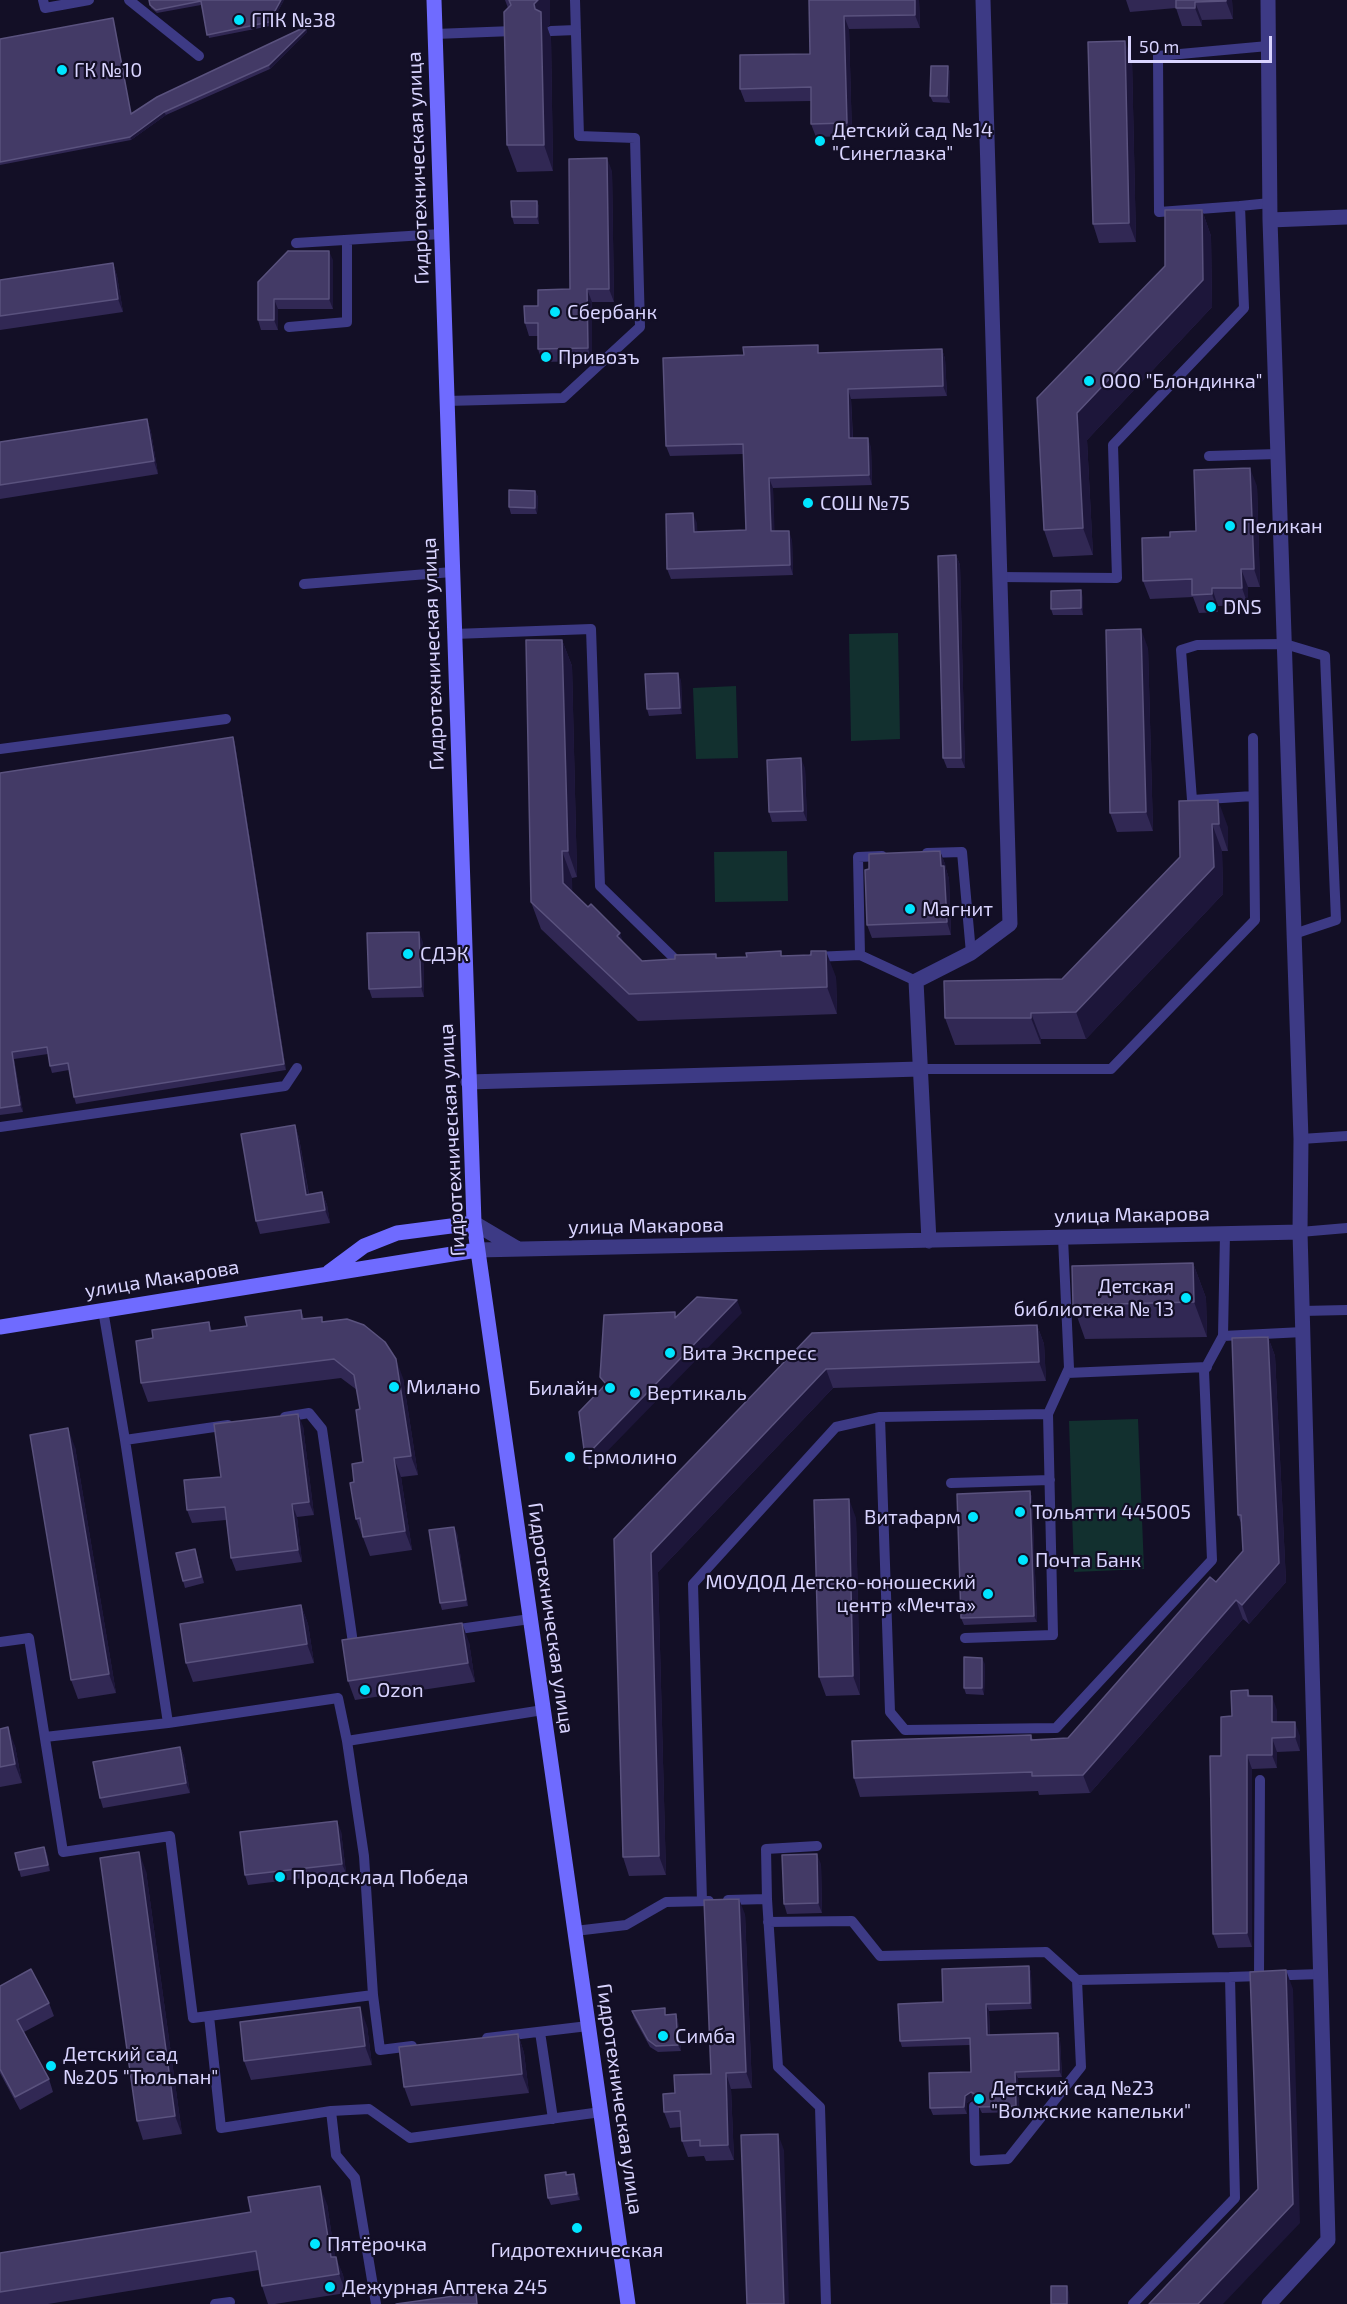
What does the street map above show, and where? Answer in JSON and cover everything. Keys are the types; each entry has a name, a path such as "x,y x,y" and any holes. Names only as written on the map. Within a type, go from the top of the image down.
{"main road":[{"name":"Гидротехническая улица","path":"434,0 474,1223 628,2304"},
{"path":"326,1274 364,1246 397,1233 474,1223"},
{"name":"улица Макарова","path":"0,1327 477,1250"}],"street":[{"path":"929,1241 916,981 970,953 1010,924 982,0"},
{"path":"1268,0 1270,220 1301,1139 1300,1232 1328,2240 1269,2304"},
{"path":"1270,220 1347,217"},
{"path":"468,1082 920,1070"},
{"path":"474,1223 518,1249"},
{"name":"улица Макарова","path":"477,1250 1300,1232"}],"lane":[{"path":"43,0 45,8 89,0"},
{"path":"129,0 199,56"},
{"path":"446,401 563,398 640,327 635,138 579,136 575,0"},
{"path":"551,31 576,30"},
{"path":"435,34 513,31"},
{"path":"1268,46 1158,56 1159,212 1270,203"},
{"path":"999,577 1117,578 1113,445 1244,308 1240,206"},
{"path":"296,243 347,242 441,234"},
{"path":"289,327 347,322 347,242"},
{"path":"1209,456 1278,454"},
{"path":"304,584 452,572"},
{"path":"454,634 591,629 600,886 677,961 700,960"},
{"path":"1254,796 1192,801 1181,650 1197,645 1285,644 1325,656 1336,920 1294,934"},
{"path":"0,749 226,719"},
{"path":"920,1070 1111,1069 1255,920 1253,738"},
{"path":"916,854 962,852 970,953"},
{"path":"860,955 858,857 892,855"},
{"path":"803,957 860,955 916,981"},
{"path":"0,1127 285,1086 297,1068"},
{"path":"1301,1139 1347,1136"},
{"path":"1300,1232 1347,1228"},
{"path":"880,1418 890,1712 904,1730 1056,1728 1212,1560 1204,1371 1223,1336 1225,1233"},
{"path":"965,1638 1053,1635 1048,1414 1070,1368 1063,1238"},
{"path":"103,1310 168,1723"},
{"path":"1302,1311 1347,1310"},
{"path":"1223,1336 1303,1332"},
{"path":"1067,1373 1207,1367"},
{"path":"274,1418 309,1413 322,1429 353,1643 377,1640"},
{"path":"702,1901 693,1584 836,1427 880,1418 1048,1414"},
{"path":"125,1440 240,1423"},
{"path":"951,1483 1050,1480"},
{"path":"436,1632 530,1619"},
{"path":"0,1642 29,1638 63,1852 170,1836 193,2018 373,1995"},
{"path":"45,1737 168,1723 338,1698 347,1741 364,1856 373,1995 380,2050 426,2045"},
{"path":"347,1741 543,1710"},
{"path":"1259,1976 1260,1780"},
{"path":"817,1846 766,1848 766,1899 778,2067 820,2107 826,2304"},
{"path":"575,1931 626,1925 666,1902 766,1899"},
{"path":"768,1922 852,1921 880,1956 1046,1952 1077,1980 1321,1974"},
{"path":"1133,2304 1235,2198 1230,1977"},
{"path":"974,2106 975,2161 1008,2158 1081,2067 1077,1980"},
{"path":"209,2016 220,2128 331,2111 369,2109 410,2138 601,2112"},
{"path":"471,2040 588,2026"},
{"path":"540,2032 553,2119"},
{"path":"331,2111 336,2155 355,2178 376,2304"},
{"path":"215,2304 230,2302"}],"green space":[{"path":"898,633 900,739 851,741 849,634"},
{"path":"736,686 738,758 696,759 693,688"},
{"path":"787,851 788,901 715,902 714,852"},
{"path":"1138,1419 1144,1569 1074,1572 1069,1421"}],"building":[{"name":"ГПК №38","path":"149,0 281,0 269,22 207,35 201,1 156,10 150,5"},
{"path":"509,0 538,0 534,4 535,9 541,12 544,145 507,145 504,12 511,5"},
{"path":"809,0 915,0 915,15 844,16 847,123 811,124 811,87 740,89 740,55 810,54"},
{"path":"1176,0 1226,1 1195,2 1195,8 1176,8"},
{"path":"113,18 131,114 157,97 305,27 306,29 269,65 164,112 130,137 0,162 0,39"},
{"path":"1125,41 1129,223 1093,224 1088,42"},
{"path":"931,66 948,66 947,96 930,96"},
{"path":"607,158 609,289 587,289 588,348 538,349 538,323 525,323 524,306 538,306 538,290 570,289 569,159"},
{"path":"511,201 537,201 537,217 512,217"},
{"path":"1165,210 1202,210 1203,280 1077,413 1083,528 1044,530 1037,398 1165,266"},
{"path":"288,251 329,251 329,299 274,299 274,320 258,320 258,282"},
{"path":"113,263 118,299 0,316 0,280"},
{"path":"818,345 818,353 942,349 943,386 848,389 849,438 868,438 869,475 769,478 771,531 789,531 790,565 667,569 666,514 693,513 694,532 746,530 743,444 666,446 663,358 744,355 743,347"},
{"path":"147,419 154,461 0,485 0,442"},
{"path":"1250,468 1254,569 1241,569 1242,588 1212,588 1212,594 1192,595 1192,579 1143,581 1142,538 1170,537 1170,532 1196,531 1194,470"},
{"path":"509,490 535,491 535,508 509,507"},
{"path":"956,555 961,758 943,758 938,556"},
{"path":"1081,590 1081,608 1051,609 1051,591"},
{"path":"1141,629 1146,812 1110,813 1106,630"},
{"path":"526,640 562,640 568,851 562,851 563,883 588,907 591,904 620,933 617,936 642,961 675,959 675,955 716,954 716,958 747,957 746,953 781,951 781,956 811,955 811,951 826,951 827,987 629,994 531,902"},
{"path":"678,673 680,708 647,709 645,674"},
{"path":"233,737 284,1064 74,1097 68,1063 50,1066 47,1047 12,1052 20,1105 0,1108 0,773"},
{"path":"801,758 803,811 769,812 767,760"},
{"path":"1218,800 1219,824 1212,824 1214,867 1076,1012 1031,1013 1031,1018 945,1018 944,981 1062,979 1180,857 1179,801"},
{"name":"Магнит","path":"940,851 941,866 944,866 947,922 867,925 865,870 869,869 869,854"},
{"path":"419,932 421,987 369,989 367,933"},
{"path":"295,1125 306,1195 322,1192 325,1210 256,1221 241,1134"},
{"path":"1193,1263 1194,1302 1073,1305 1072,1266"},
{"name":"Вертикаль","path":"697,1297 737,1300 585,1457 579,1412 606,1384 600,1377 604,1315 675,1312 675,1318"},
{"path":"301,1310 302,1319 322,1317 322,1322 347,1319 364,1325 385,1342 396,1359 411,1456 394,1458 405,1531 363,1537 360,1518 356,1519 350,1483 354,1482 352,1464 363,1462 356,1410 360,1409 354,1375 334,1359 141,1383 136,1341 153,1338 152,1330 209,1322 210,1331 247,1326 245,1317"},
{"path":"1037,1325 1039,1362 826,1369 651,1553 659,1856 623,1857 614,1539 812,1333"},
{"path":"1268,1337 1279,1563 1242,1605 1236,1600 1083,1775 1032,1776 1032,1772 854,1778 852,1741 1031,1735 1031,1740 1068,1738 1210,1577 1216,1582 1243,1551 1241,1515 1238,1515 1232,1338"},
{"path":"298,1414 309,1502 292,1504 298,1550 231,1558 225,1507 187,1510 184,1480 221,1477 214,1424"},
{"path":"68,1428 109,1674 71,1680 30,1435"},
{"path":"1030,1491 1034,1616 961,1618 957,1494"},
{"path":"849,1499 853,1676 819,1677 814,1500"},
{"path":"454,1527 466,1600 440,1603 429,1530"},
{"path":"195,1549 201,1577 183,1581 176,1553"},
{"path":"301,1605 307,1644 186,1663 180,1624"},
{"path":"462,1623 468,1663 348,1681 342,1640"},
{"path":"964,1657 982,1658 982,1688 964,1688"},
{"path":"1248,1690 1248,1696 1272,1696 1272,1722 1295,1722 1295,1737 1272,1738 1272,1755 1247,1755 1247,1933 1213,1934 1210,1756 1221,1756 1221,1717 1232,1716 1231,1691"},
{"path":"8,1727 15,1764 0,1767 0,1729"},
{"path":"180,1747 186,1783 100,1798 93,1762"},
{"path":"337,1821 342,1864 245,1875 240,1832"},
{"path":"44,1847 48,1865 19,1870 15,1853"},
{"path":"139,1852 175,2116 137,2121 100,1858"},
{"path":"817,1854 818,1903 784,1904 782,1855"},
{"path":"739,1899 746,2072 726,2073 728,2145 700,2146 700,2140 682,2141 680,2111 664,2112 663,2094 675,2093 674,2075 711,2074 704,1900"},
{"path":"1029,1966 1030,2003 986,2004 987,2035 1058,2033 1059,2070 1015,2072 1016,2106 979,2107 978,2096 971,2092 965,2096 964,2107 930,2108 929,2073 971,2072 970,2038 900,2041 898,2004 943,2002 942,1969"},
{"path":"31,1969 49,2003 17,2020 49,2079 15,2097 0,2069 0,1986"},
{"path":"1286,1970 1293,2204 1198,2304 1149,2304 1258,2189 1250,1972"},
{"path":"360,2007 365,2046 244,2061 240,2022"},
{"name":"Симба","path":"665,2008 665,2015 676,2014 678,2045 656,2046 648,2040 632,2011"},
{"path":"518,2034 522,2074 404,2087 399,2047"},
{"path":"778,2134 784,2304 747,2304 741,2135"},
{"path":"566,2172 566,2175 574,2174 577,2194 548,2198 545,2175"},
{"path":"320,2186 331,2257 336,2257 339,2274 262,2286 256,2251 0,2292 0,2253 251,2212 248,2197"},
{"path":"1051,2286 1067,2286 1067,2304 1051,2304"},
{"path":"476,2293 477,2304 396,2304"}],"place":[{"name":"ГПК №38","path":"239,20"},
{"name":"ГК №10","path":"62,70"},
{"name":"Детский сад №14 \"Синеглазка\"","path":"820,141"},
{"name":"Сбербанк","path":"555,312"},
{"name":"Привозъ","path":"546,357"},
{"name":"ООО \"Блондинка\"","path":"1089,381"},
{"name":"СОШ №75","path":"808,503"},
{"name":"Пеликан","path":"1230,526"},
{"name":"DNS","path":"1211,607"},
{"name":"Магнит","path":"910,909"},
{"name":"СДЭК","path":"408,954"},
{"name":"Детская библиотека № 13","path":"1186,1298"},
{"name":"Вита Экспресс","path":"670,1353"},
{"name":"Милано","path":"394,1387"},
{"name":"Билайн","path":"610,1388"},
{"name":"Вертикаль","path":"635,1393"},
{"name":"Ермолино","path":"570,1457"},
{"name":"Тольятти 445005","path":"1020,1512"},
{"name":"Витафарм","path":"973,1517"},
{"name":"Почта Банк","path":"1023,1560"},
{"name":"МОУДОД Детско-юношеский центр «Мечта»","path":"988,1594"},
{"name":"Ozon","path":"365,1690"},
{"name":"Продсклад Победа","path":"280,1877"},
{"name":"Симба","path":"663,2036"},
{"name":"Детский сад №205 \"Тюльпан\"","path":"51,2066"},
{"name":"Детский сад №23 \"Волжские капельки\"","path":"979,2099"},
{"name":"Гидротехническая","path":"577,2228"},
{"name":"Пятёрочка","path":"315,2244"},
{"name":"Дежурная Аптека 245","path":"330,2287"}]}
